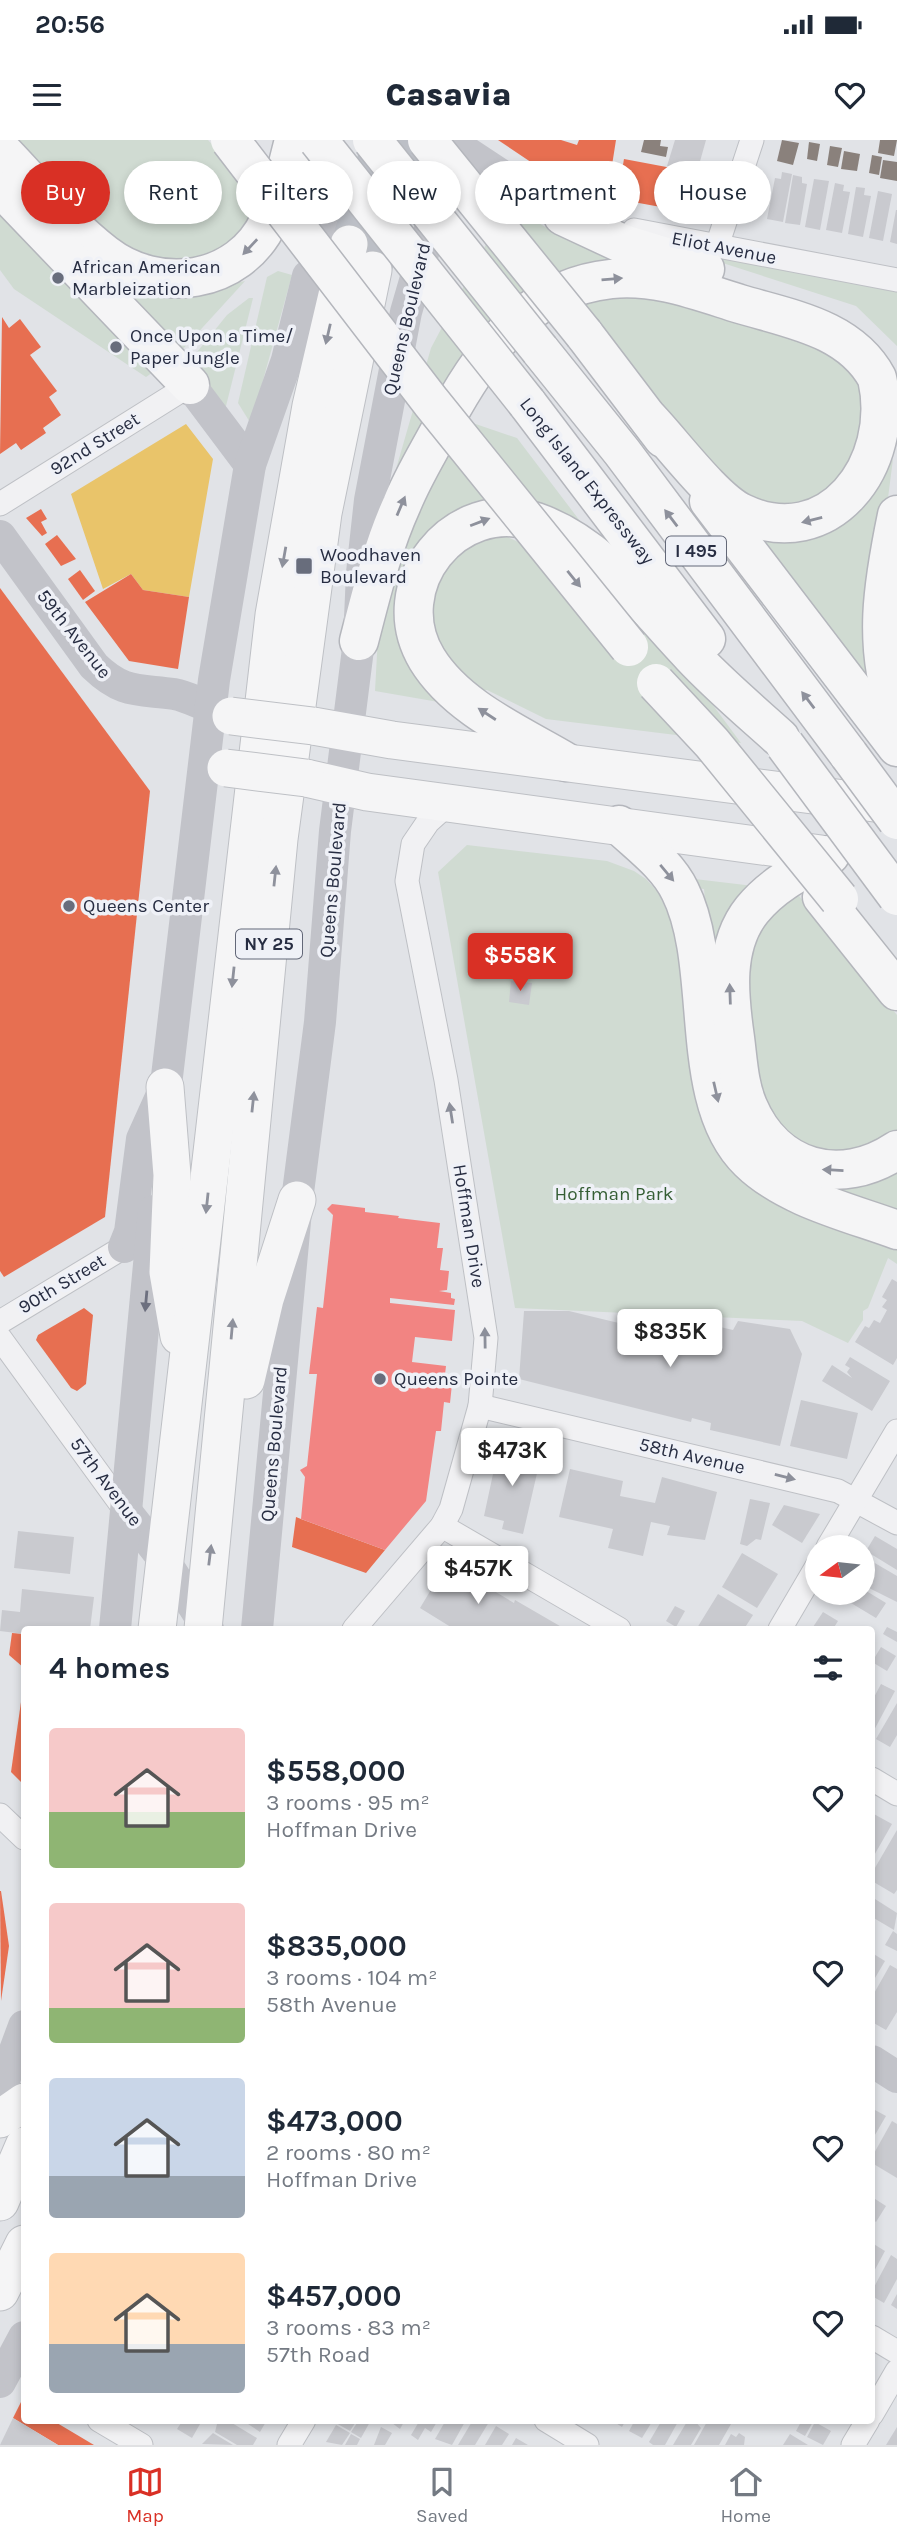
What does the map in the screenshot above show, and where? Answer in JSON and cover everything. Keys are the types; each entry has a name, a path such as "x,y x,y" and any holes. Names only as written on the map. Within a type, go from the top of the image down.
{"highway":[{"path":"230,140 423,391 656,683 712,743 897,991"},
{"path":"0,149 105,254 138,273 188,279 229,266 260,236 282,186 294,140"},
{"name":"Long Island Expressway","path":"318,140 527,403 897,896"},
{"name":"I 495","path":"373,140 630,463 897,820"},
{"path":"447,141 584,334 897,747"},
{"path":"0,187 190,385"},
{"path":"580,224 623,244 835,310 867,328 897,367"},
{"path":"359,641 377,573 402,503 466,381 512,324 542,303 577,287 612,279 653,280 692,289 832,334 861,354 872,369 885,398 889,432 877,469 854,499 825,517 792,525 756,518 727,503 649,419"},
{"path":"897,515 883,590 880,636 885,672 897,714"},
{"path":"566,762 461,697 436,672 419,645 413,612 418,580 436,550 447,538 491,517 520,518 555,530 574,541 621,579 692,656 782,742"},
{"path":"619,825 672,877 687,909 696,951 717,1098 737,1148 761,1172 791,1190 897,1230"},
{"path":"830,855 779,883 751,910 735,944 730,996 742,1087 764,1136 792,1158 809,1166 825,1170 848,1170 869,1164 897,1150"},
{"path":"830,898 897,971"}],"main road":[{"name":"NY 25","path":"157,1626 274,615 311,406 346,248"},
{"name":"NY 25","path":"205,1626 279,839 323,513 346,248"},
{"path":"221,712 349,732 897,806"},
{"path":"215,768 306,778 449,803 897,865"},
{"path":"165,1087 172,1175 168,1272 185,1375"},
{"path":"217,1497 265,1299 297,1200"},
{"path":"0,2119 21,2104"},
{"path":"0,2202 21,2153"},
{"path":"0,2292 21,2250"}],"street":[{"path":"717,247 751,140"},
{"name":"Eliot Avenue","path":"447,141 478,161"},
{"name":"Queens Boulevard","path":"257,1626 297,1200 320,1022 335,831 359,641 362,573 383,426 406,312 447,141"},
{"path":"336,224 346,248"},
{"name":"Eliot Avenue","path":"603,224 897,280"},
{"path":"115,1626 128,1514 165,1087 215,768 250,465 288,360 308,276"},
{"path":"190,385 250,465"},
{"name":"92nd Street","path":"0,504 190,385"},
{"name":"59th Avenue","path":"0,536 94,666 111,682 127,690 177,695 221,712"},
{"name":"Hoffman Drive","path":"357,1626 442,1526 451,1510 480,1406 486,1335 446,1080 407,881 407,867 413,844 428,822 449,803"},
{"path":"124,1247 130,1232 142,1139 165,1087"},
{"name":"90th Street","path":"0,1322 124,1247"},
{"name":"57th Avenue","path":"0,1338 164,1560 204,1626"},
{"name":"58th Avenue","path":"480,1406 821,1486 856,1500 897,1523"},
{"path":"835,1535 897,1431"},
{"path":"442,1526 614,1626"},
{"path":"782,1626 805,1586"},
{"path":"875,1781 897,1794"},
{"path":"0,1815 21,1835"},
{"path":"0,2091 21,2034"},
{"path":"875,2063 897,2077"},
{"path":"875,2339 897,2352"},
{"path":"8,2372 21,2344"},
{"path":"875,2409 897,2371"},
{"path":"106,2424 141,2445"},
{"path":"289,2445 302,2424"},
{"path":"552,2424 587,2445"},
{"path":"853,2445 866,2424"}],"green space":[{"path":"0,140 208,140 236,170 236,224 251,224 249,232 193,269 118,254 87,224 110,224 110,161 22,161"},
{"path":"0,207 156,370 146,377 14,289 0,270"},
{"path":"497,224 540,224 559,236 617,255 614,268 495,312 452,376 402,474 396,469 431,348"},
{"path":"707,255 897,292 897,346 856,306 707,258"},
{"path":"278,271 292,275 251,424 238,403 267,277"},
{"path":"111,277 207,289 245,281 182,350"},
{"path":"617,295 674,300 823,348 855,376 870,418 865,457 806,511 758,508 714,473 575,300"},
{"path":"249,298 253,298 225,410 189,362 227,315"},
{"path":"458,418 517,438 583,525 524,510 413,558 450,704 375,691 378,636 387,564"},
{"path":"893,459 888,498 869,582 868,671 864,675 758,536 863,506"},
{"path":"501,534 598,578 704,693 741,743 546,719 487,690 471,692 425,633 431,572 453,550"},
{"name":"Hoffman Park","path":"467,845 607,861 634,871 658,892 675,930 702,1084 897,1247 897,1264 888,1258 868,1308 863,1311 863,1320 848,1343 802,1321 515,1308 438,872"},
{"path":"678,877 762,887 711,966 704,889 684,887"},
{"path":"795,891 897,1015 897,1134 868,1157 797,1154 758,1096 741,965 749,931"},
{"path":"897,1170 897,1221 828,1188"}],"building: Homes":[{"path":"186,424 213,459 189,597 143,590 131,574 103,589 71,494"}],"building: Shops":[{"path":"498,140 561,140 577,145 579,140 616,140 613,161 529,161"},
{"path":"640,162 654,165 654,206 640,203"},
{"path":"2,317 9,328 20,319 41,347 30,355 57,391 49,397 61,415 43,428 46,433 21,450 16,443 0,454"},
{"path":"41,509 47,519 41,522 47,533 42,536 26,518"},
{"path":"57,535 76,559 61,566 45,544"},
{"path":"80,570 95,591 83,600 68,579"},
{"path":"131,574 143,590 189,597 178,669 129,661 85,602"},
{"name":"Queens Center","path":"0,588 150,791 105,1217 4,1277 0,1271"},
{"path":"84,1308 93,1315 86,1384 77,1391 71,1388 36,1340 38,1335"},
{"path":"296,1517 385,1550 366,1573 292,1547"},
{"path":"12,1633 21,1634 21,1665 9,1655"},
{"path":"21,1702 21,1782 11,1772"},
{"path":"0,1891 9,1946 1,2001"},
{"path":"21,2402 21,2423 13,2418"},
{"path":"23,2424 59,2424 94,2445 58,2445"}],"building: Health":[{"name":"Queens Pointe","path":"332,1204 365,1208 365,1212 399,1216 398,1218 440,1223 437,1248 443,1248 440,1270 449,1271 447,1290 439,1291 451,1293 451,1298 455,1299 454,1305 390,1298 390,1303 455,1310 452,1341 415,1337 412,1362 446,1366 444,1383 452,1384 450,1403 444,1402 441,1431 436,1431 426,1501 385,1550 301,1519 305,1477 300,1470 307,1466 317,1374 309,1374 317,1307 323,1308 333,1215 327,1209"}],"building: Industry":[{"path":"644,140 661,140 660,146 668,147 666,157 641,152"},
{"path":"782,140 799,143 793,165 777,161"},
{"path":"880,140 897,140 894,156 878,153"},
{"path":"809,142 820,144 817,161 807,159"},
{"path":"830,146 842,148 838,167 827,165"},
{"path":"844,151 860,154 857,171 841,169"},
{"path":"872,155 882,157 879,175 869,173"},
{"path":"883,160 897,162 897,181 880,178"}],"building: Other":[{"path":"675,140 706,140 700,161 669,161"},
{"path":"782,172 792,174 783,222 771,220 775,178 781,179"},
{"path":"793,175 802,177 802,183 807,184 800,225 785,223"},
{"path":"814,179 829,181 820,230 805,227"},
{"path":"835,183 844,185 843,191 850,192 842,233 826,230"},
{"path":"856,187 865,188 864,195 871,196 863,237 848,234"},
{"path":"878,191 892,194 883,241 869,238"},
{"path":"897,210 897,244 890,242"},
{"path":"511,981 532,983 529,1005 509,1002"},
{"path":"892,1279 897,1282 897,1358 893,1365 855,1342 865,1326 869,1328 874,1320 880,1323 887,1310 882,1307 887,1300 882,1297"},
{"path":"524,1311 569,1311 660,1333 665,1314 733,1330 738,1321 790,1329 802,1354 780,1446 710,1430 711,1423 692,1418 691,1422 519,1379"},
{"path":"850,1357 890,1381 872,1411 822,1381 832,1365 852,1378 847,1372 850,1368 845,1365"},
{"path":"801,1400 858,1413 847,1459 790,1446"},
{"path":"499,1446 541,1456 523,1534 502,1529 504,1521 484,1516"},
{"path":"570,1469 623,1481 620,1496 655,1503 662,1477 717,1492 705,1540 667,1535 670,1526 651,1522 643,1556 608,1548 613,1529 559,1517"},
{"path":"750,1499 770,1503 761,1540 756,1539 747,1546 740,1544"},
{"path":"784,1505 820,1514 802,1543 772,1525"},
{"path":"18,1531 74,1537 70,1574 14,1568"},
{"path":"875,1536 897,1549 897,1570 875,1557"},
{"path":"742,1553 778,1574 757,1608 722,1587"},
{"path":"447,1563 514,1603 515,1600 560,1626 449,1626 420,1608"},
{"path":"875,1563 897,1576 897,1602 875,1591"},
{"path":"22,1589 94,1597 90,1626 21,1626 21,1634 0,1631 2,1610 20,1612"},
{"path":"718,1594 753,1615 746,1626 698,1626"},
{"path":"875,1596 886,1603 876,1618 854,1605 875,1605"},
{"path":"675,1606 685,1611 677,1626 666,1621"},
{"path":"823,1612 838,1621 835,1626 814,1626"},
{"path":"887,1627 897,1632 897,1642 883,1634"},
{"path":"881,1647 896,1656 887,1671 875,1664 875,1657"},
{"path":"881,1684 895,1691 875,1728 875,1695"},
{"path":"897,1703 897,1735 890,1747 876,1739"},
{"path":"875,1815 892,1824 875,1854"},
{"path":"897,1830 897,1890 894,1894 875,1883 875,1868"},
{"path":"875,1899 897,1913 894,1930 875,1919"},
{"path":"893,1931 897,1934 897,1951 885,1945"},
{"path":"875,1955 885,1961 875,1978"},
{"path":"890,1965 897,1969 897,2012 886,2030 875,2024 875,1992"},
{"path":"875,2110 886,2116 875,2135"},
{"path":"892,2121 897,2124 897,2178 875,2165 875,2152"},
{"path":"875,2199 886,2206 875,2221"},
{"path":"875,2245 885,2251 875,2269"},
{"path":"891,2255 897,2259 897,2279 884,2303 875,2298 875,2285"},
{"path":"897,2294 897,2309 891,2305"},
{"path":"13,2418 58,2445 0,2445"},
{"path":"180,2424 200,2424 192,2438 177,2429"},
{"path":"217,2424 234,2424 257,2438 253,2445 237,2445 215,2432"},
{"path":"248,2424 265,2424 260,2432"},
{"path":"338,2424 354,2424 350,2431"},
{"path":"356,2424 369,2424 361,2438 351,2432"},
{"path":"418,2424 436,2424 431,2432 425,2428 418,2440 411,2435"},
{"path":"444,2424 464,2424 452,2445 435,2439"},
{"path":"471,2424 488,2424 475,2445 458,2445"},
{"path":"633,2424 651,2424 642,2438 629,2431"},
{"path":"660,2424 677,2424 665,2445 653,2445 649,2442"},
{"path":"686,2424 698,2424 701,2428 691,2445 673,2445"},
{"path":"706,2424 731,2424 719,2445 694,2445"},
{"path":"800,2424 812,2424 805,2436 796,2431"},
{"path":"814,2424 831,2431 823,2445 807,2437"},
{"path":"336,2425 350,2433 342,2445 326,2442"},
{"path":"496,2426 509,2434 502,2445 485,2445"},
{"path":"381,2427 392,2433 385,2445 374,2445"},
{"path":"897,2427 897,2445 886,2445"},
{"path":"213,2433 233,2445 202,2444"},
{"path":"739,2433 745,2437 744,2445 725,2445 731,2434 736,2437"},
{"path":"351,2434 360,2439 357,2445 345,2445"},
{"path":"790,2434 808,2445 783,2445"},
{"path":"516,2438 528,2445 512,2445"}],"tunnel":[{"path":"349,244 382,140"},
{"path":"373,270 411,140"}],"place":[{"name":"African American Marbleization","path":"58,278"},
{"name":"Once Upon a Time/ Paper Jungle","path":"116,347"},
{"name":"Woodhaven Boulevard","path":"304,566"},
{"name":"Queens Center","path":"69,906"},
{"name":"Queens Pointe","path":"380,1379"}]}
